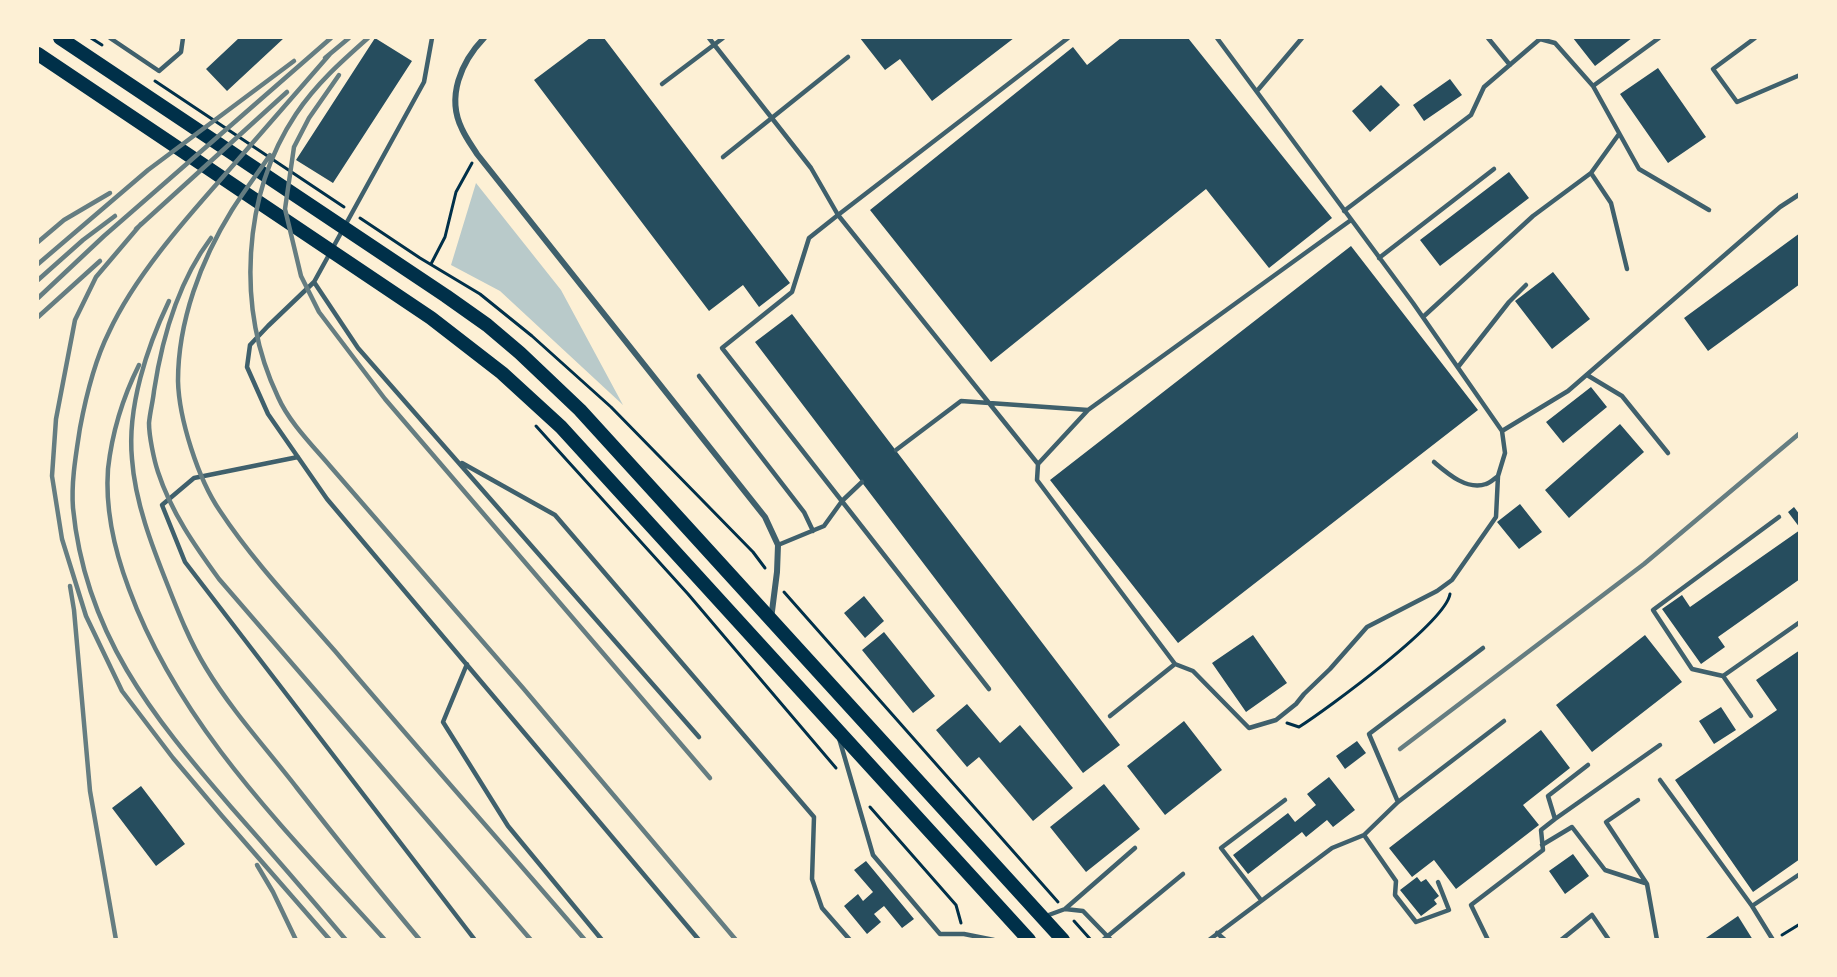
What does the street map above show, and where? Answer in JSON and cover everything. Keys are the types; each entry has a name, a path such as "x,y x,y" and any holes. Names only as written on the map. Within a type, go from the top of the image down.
{"main road":[{"path":"60,38 411,271 487,325 549,379 580,410 1063,939"},
{"path":"38,54 396,294 486,360 561,427 1029,939"}],"street":[{"path":"484,38 475,47 460,72 454,98 461,128 477,154 765,517 778,545 771,621"}],"lane":[{"path":"110,38 159,71 181,52 183,38"},
{"path":"432,38 424,82 314,282 250,345 248,366 268,414 327,499 699,939"},
{"path":"709,38 811,168 838,215 1038,464"},
{"path":"662,84 723,38"},
{"path":"989,689 722,348 792,292 809,238 1068,38"},
{"path":"1217,38 1423,317 1458,367 1502,431 1505,453 1498,476 1496,517 1452,580 1437,591 1367,627 1296,704 1276,720 1249,728 1193,671 1175,664 1037,480 1038,464 1089,410 1351,220"},
{"path":"1257,91 1302,38"},
{"path":"1488,38 1509,65"},
{"path":"1593,86 1659,38"},
{"path":"1755,38 1713,69 1737,102 1800,75"},
{"path":"1344,211 1471,115 1484,87 1540,39 1555,44 1593,86 1640,170 1709,210"},
{"path":"723,157 848,57"},
{"path":"1423,317 1533,216 1591,173 1619,134"},
{"path":"1379,258 1494,169"},
{"path":"1591,173 1611,203 1627,269"},
{"path":"1502,431 1568,391 1780,207 1800,194"},
{"path":"314,282 358,348 699,737"},
{"path":"1458,367 1509,302 1526,285"},
{"path":"1587,375 1622,396 1668,453"},
{"path":"699,376 804,512 813,531"},
{"path":"896,450 962,401 1089,410"},
{"path":"298,457 194,478 162,505 185,562 475,939"},
{"path":"457,460 555,515 814,817 812,879 822,908 850,939"},
{"path":"1434,462 1469,485 1486,485 1498,476"},
{"path":"778,545 826,525 842,501 862,482"},
{"path":"1751,716 1723,676 1692,669 1653,610 1779,517"},
{"path":"1723,676 1800,622"},
{"path":"1398,802 1369,734 1483,648"},
{"path":"466,664 443,722 508,826 602,939"},
{"path":"1110,716 1175,664"},
{"path":"1209,939 1332,848 1364,835 1398,802 1504,721"},
{"path":"836,727 873,855 940,934 964,934 994,939"},
{"path":"1488,939 1471,905 1543,850 1541,830 1660,745"},
{"path":"1555,819 1548,796 1588,765"},
{"path":"1660,780 1774,939"},
{"path":"1261,900 1221,848 1285,800"},
{"path":"1638,800 1606,822 1647,884 1658,939"},
{"path":"1542,845 1572,826 1605,870 1647,884"},
{"path":"1364,835 1396,881 1395,895 1416,922 1449,910 1438,882"},
{"path":"1043,917 1065,909 1135,848"},
{"path":"1103,939 1110,937 1183,873"},
{"path":"1752,906 1800,874"},
{"path":"1065,909 1083,911 1110,937"},
{"path":"1561,939 1592,915 1609,939"},
{"path":"1217,933 1225,939"}],"path":[{"path":"91,38 111,51"},
{"path":"151,78 350,211"},
{"path":"431,264 445,237 456,192 477,154"},
{"path":"360,218 420,258"},
{"path":"534,424 688,594 856,792 956,905 964,934"},
{"path":"1276,720 1299,727 1381,666 1435,616 1449,599 1452,580"},
{"path":"1774,939 1800,924"}],"shaded area":[{"path":"476,183 561,290 623,405 500,291 451,265"}],"building":[{"path":"239,38 284,38 227,91 206,69"},
{"path":"375,38 412,61 333,183 296,160"},
{"path":"590,38 604,38 790,283 759,307 743,285 709,311 534,80"},
{"path":"860,38 1014,38 932,101 900,59 885,70"},
{"path":"1121,38 1188,38 1332,218 1269,268 1206,189 991,362 870,210 1073,47 1087,65"},
{"path":"1573,38 1632,38 1595,66"},
{"path":"1658,68 1706,137 1668,163 1620,94"},
{"path":"1450,79 1462,95 1424,121 1413,105"},
{"path":"1381,85 1400,105 1370,132 1352,111"},
{"path":"1509,172 1529,198 1440,266 1420,240"},
{"path":"1800,233 1800,284 1708,351 1684,318"},
{"path":"1351,246 1478,410 1178,643 1050,480"},
{"path":"1553,272 1590,319 1552,349 1515,301"},
{"path":"792,314 1120,745 1083,773 755,342"},
{"path":"1591,387 1607,407 1563,443 1546,422"},
{"path":"1620,424 1644,452 1569,518 1545,490"},
{"path":"1520,504 1542,532 1519,549 1497,522"},
{"path":"1794,507 1800,515 1800,528 1788,512"},
{"path":"1800,530 1800,579 1718,637 1725,647 1701,664 1662,609 1682,595 1690,607"},
{"path":"864,596 884,621 865,638 844,613"},
{"path":"884,632 935,696 913,713 862,650"},
{"path":"1253,635 1287,683 1246,712 1212,663"},
{"path":"1645,635 1682,682 1592,752 1556,705"},
{"path":"1800,650 1800,859 1753,892 1675,780 1777,710 1756,680"},
{"path":"967,704 1000,743 1020,725 1073,788 1033,821 979,757 967,767 936,730"},
{"path":"1721,707 1736,730 1714,744 1699,721"},
{"path":"1184,721 1222,770 1165,815 1127,766"},
{"path":"1541,730 1570,768 1523,805 1539,825 1456,889 1434,860 1412,877 1389,848"},
{"path":"1357,741 1366,753 1345,769 1336,756"},
{"path":"1329,777 1355,810 1333,827 1327,820 1306,837 1302,832 1248,874 1233,855 1288,813 1295,822 1316,805 1307,794"},
{"path":"1104,784 1140,829 1086,872 1050,827"},
{"path":"141,786 185,844 156,866 112,808"},
{"path":"1573,854 1589,876 1565,894 1549,871"},
{"path":"866,861 914,919 902,928 884,906 874,914 881,922 867,934 844,906 858,894 863,901 873,892 854,870"},
{"path":"1417,877 1421,882 1426,879 1439,896 1434,900 1437,904 1421,916 1400,890"},
{"path":"1738,916 1753,940 1703,940"}],"railway":[{"path":"38,298 104,236 331,38"},
{"path":"325,58 349,38"},
{"path":"368,38 330,73 304,103 278,146 264,180 251,253 251,290 255,327 264,363 288,415 309,442 523,688 736,940"},
{"path":"330,54 175,232 145,271 119,312 99,355 88,391 73,478 73,508 80,553 92,595 107,634 149,705 202,773 346,940"},
{"path":"38,264 148,170 294,61"},
{"path":"339,75 309,118 294,147 285,209 301,276 319,312 385,399 710,778"},
{"path":"136,229 287,92"},
{"path":"270,155 237,203 210,249 187,314 179,358 178,381 182,413 197,466 220,511 261,565 585,940"},
{"path":"38,242 64,220 110,193"},
{"path":"38,280 83,240 115,216"},
{"path":"141,224 96,277 75,320 56,419 52,476 62,539 86,616 122,691 173,758 330,940"},
{"path":"211,238 189,273 173,311 157,371 149,428 153,455 163,487 177,515 219,579 531,940"},
{"path":"38,317 100,261"},
{"path":"169,301 153,338 140,378 131,439 137,491 145,524 162,571 195,648 227,699 420,940"},
{"path":"139,365 128,390 112,442 107,484 112,530 129,589 151,640 177,687 207,733 275,818 385,940"},
{"path":"1400,749 1644,564 1800,433"},
{"path":"70,586 90,791 116,940"},
{"path":"257,865 296,940"}]}
